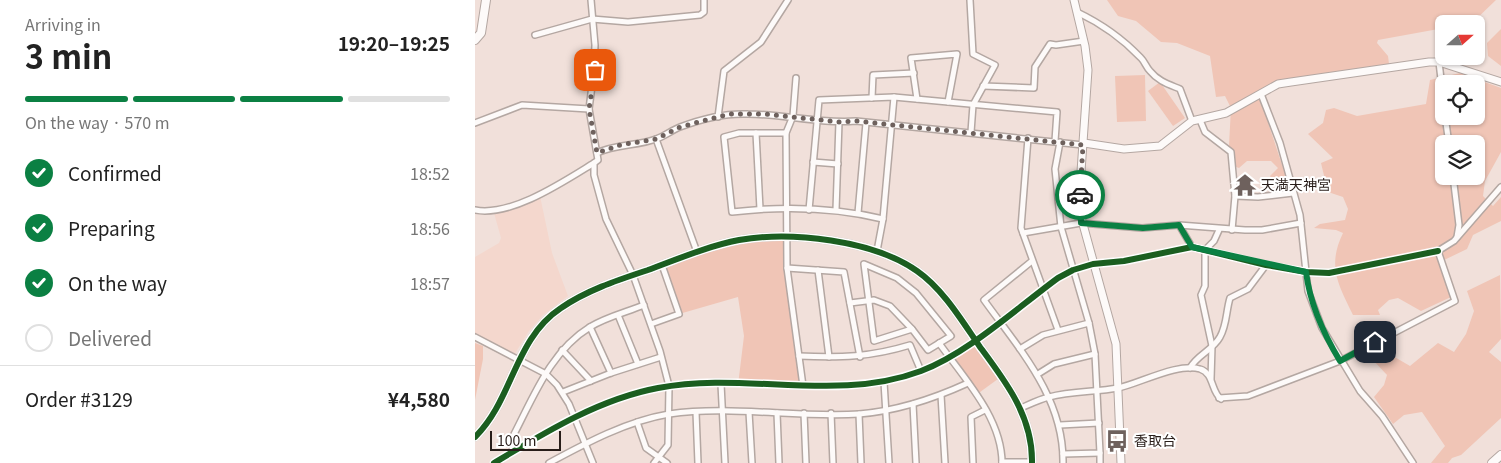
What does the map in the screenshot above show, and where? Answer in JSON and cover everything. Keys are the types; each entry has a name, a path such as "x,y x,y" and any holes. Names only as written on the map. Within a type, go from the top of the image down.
{"main road":[{"path":"475,40 481,33 486,0"},
{"path":"1492,463 1501,455"}],"street":[{"path":"535,35 592,19 628,22 663,19 680,15 700,15 704,12 704,0"},
{"path":"718,117 724,71 761,42 788,0"},
{"path":"970,0 973,54 995,65 973,105 971,132"},
{"path":"1074,0 1084,41 1088,78 1080,186 1081,223 1114,335 1121,463"},
{"path":"475,210 488,212 518,203 559,184 598,160 589,109 595,70 592,19 594,1"},
{"path":"1077,12 1098,23 1143,59 1157,79 1179,89 1205,132 1231,152 1235,196 1232,230"},
{"path":"983,86 1034,88 1035,67 1050,44 1056,45 1084,41"},
{"path":"917,100 911,58 957,54 948,102"},
{"path":"597,153 620,145 656,139 680,127 718,117 745,114 793,116 839,122 856,121 892,124 1124,149 1160,146 1196,120 1226,113 1278,84 1435,62"},
{"path":"1448,65 1501,82"},
{"path":"872,98 873,75 914,73"},
{"path":"796,78 793,116 787,133 787,268 803,386"},
{"path":"1261,94 1280,143 1301,223 1308,291 1322,328 1340,361 1360,390 1382,416 1413,463"},
{"path":"877,251 883,219 895,98"},
{"path":"809,210 819,100 895,98 1057,112 1055,169 1061,227 1089,323 1095,354 1100,463"},
{"path":"475,123 522,106 589,109"},
{"path":"836,210 839,122"},
{"path":"858,213 866,123"},
{"path":"787,133 739,133 724,137 733,212 787,208 836,210 883,219"},
{"path":"756,133 760,209"},
{"path":"1028,138 1021,228 1058,330"},
{"path":"656,139 697,252"},
{"path":"813,162 838,164"},
{"path":"594,163 595,175 606,219 633,275 651,324 669,386 668,445 660,458 654,463"},
{"path":"1454,185 1459,225 1457,238"},
{"path":"494,463 575,418 621,399 669,386 721,384 803,386 883,382 921,371 950,358 1043,289 1073,270 1093,264 1124,261 1192,247 1265,265 1306,272 1329,273 1439,251 1457,238 1501,187"},
{"path":"1235,196 1258,197 1293,193"},
{"path":"1023,233 1081,223 1143,228 1179,225 1219,230 1262,230 1301,223"},
{"path":"1179,225 1192,247"},
{"path":"1211,380 1212,346 1201,295 1205,286 1205,250 1214,241 1219,230"},
{"path":"475,437 492,417 528,341 559,309 583,294 697,252 740,240 788,237 846,243 877,251 900,260 931,282 1010,387 1021,408 1032,448 1032,462 1002,462 1002,449 993,423 968,383 939,343"},
{"path":"1021,408 1049,396 1117,388 1161,373 1190,368 1200,368 1209,375 1220,399 1248,396 1340,361 1455,301 1439,251"},
{"path":"1032,261 984,300 1038,374 1049,396 1060,425 1063,463"},
{"path":"850,303 868,301 874,300 890,306 912,329 928,350 951,336 916,294 897,278 864,264 868,301 874,341 912,329"},
{"path":"651,324 679,314 662,265"},
{"path":"1190,368 1195,359 1220,338 1227,317 1230,298 1248,289 1265,265"},
{"path":"787,268 844,272 860,357"},
{"path":"818,270 829,357"},
{"path":"514,451 511,442 546,374 562,350 590,327 644,305"},
{"path":"618,315 638,364"},
{"path":"1020,349 1043,334 1089,323"},
{"path":"590,327 611,372"},
{"path":"475,337 546,374 563,392 593,463"},
{"path":"799,356 860,357 910,345 921,371"},
{"path":"562,350 591,381"},
{"path":"1038,374 1054,364 1095,354"},
{"path":"563,392 611,372 661,357"},
{"path":"883,382 889,463"},
{"path":"549,463 560,460 585,444 637,422 668,414 749,412 859,414 913,404 941,395 968,383"},
{"path":"721,384 725,463"},
{"path":"941,395 945,463"},
{"path":"913,404 916,463"},
{"path":"973,463 971,417 985,410"},
{"path":"696,412 698,463"},
{"path":"749,412 752,463"},
{"path":"777,413 779,463"},
{"path":"804,413 806,463"},
{"path":"831,413 833,463"},
{"path":"859,414 861,463"},
{"path":"637,422 646,448 667,463"},
{"path":"1060,425 1099,423"},
{"path":"1063,454 1100,453"}],"shaded area":[{"path":"1107,0 1496,0 1480,15 1435,15 1435,30 1378,40 1377,43 1388,56 1389,64 1280,80 1258,92 1287,180 1287,186 1275,183 1270,176 1278,168 1271,161 1247,161 1239,168 1228,164 1231,108 1225,96 1216,97 1210,56 1177,43 1161,42 1136,21 1118,16"},
{"path":"1501,29 1501,66 1488,56 1487,43"},
{"path":"1145,75 1146,121 1117,122 1115,76"},
{"path":"1435,79 1435,125 1485,125 1485,82 1501,88 1501,152 1485,181 1485,135 1435,135 1435,185 1484,185 1483,196 1493,206 1501,197 1501,221 1473,235 1467,249 1440,262 1451,297 1421,311 1398,298 1389,300 1378,310 1380,315 1353,315 1336,275 1336,255 1343,233 1336,230 1314,228 1320,224 1345,220 1348,209 1343,197 1328,192 1321,163 1333,158 1308,134 1323,123 1326,110 1334,108 1357,116 1426,104 1430,80"},
{"path":"1160,82 1185,118 1173,126 1148,91"},
{"path":"540,196 552,253 568,296 543,315 529,331 514,355 475,334 475,257 499,243 501,238 494,213"},
{"path":"788,237 787,268 803,386 738,385 744,336 738,297 679,314 662,265 740,240"},
{"path":"1500,275 1501,339 1489,352 1501,362 1501,418 1461,455 1452,458 1448,463 1431,463 1445,446 1422,412 1404,415 1393,424 1374,397 1384,385 1387,375 1372,359 1363,336 1378,327 1386,352 1410,366 1438,343 1454,352 1466,334 1474,311 1467,291"},
{"path":"975,339 1002,376 976,395 950,358"},
{"path":"475,343 483,346 483,359 475,400"}],"cycle path":[{"path":"475,437 488,422 498,406 533,336 545,321 571,302 614,282 716,246 760,237 807,238 831,240 878,252 899,260 926,278 944,296 1008,387 1023,415 1028,430 1032,463"},
{"path":"494,463 573,418 615,400 658,388 724,383 856,385 889,380 921,371 956,354 974,342 1058,278 1073,270 1093,264 1124,261 1192,247 1266,265 1306,272 1329,273 1438,251"}],"way so far":[{"path":"595,70 589,109 590,124 597,153 620,145 656,139 680,127 729,114 765,114 839,122 856,121 892,124 1083,145 1080,195"}],"place":[{"name":"天満天神宮","path":"1245,185"},
{"name":"香取台","path":"1117,441"}],"route":[{"path":"1080,195 1081,223 1143,228 1179,225 1192,247 1265,265 1306,272 1308,291 1322,328 1340,361 1375,342"}]}
